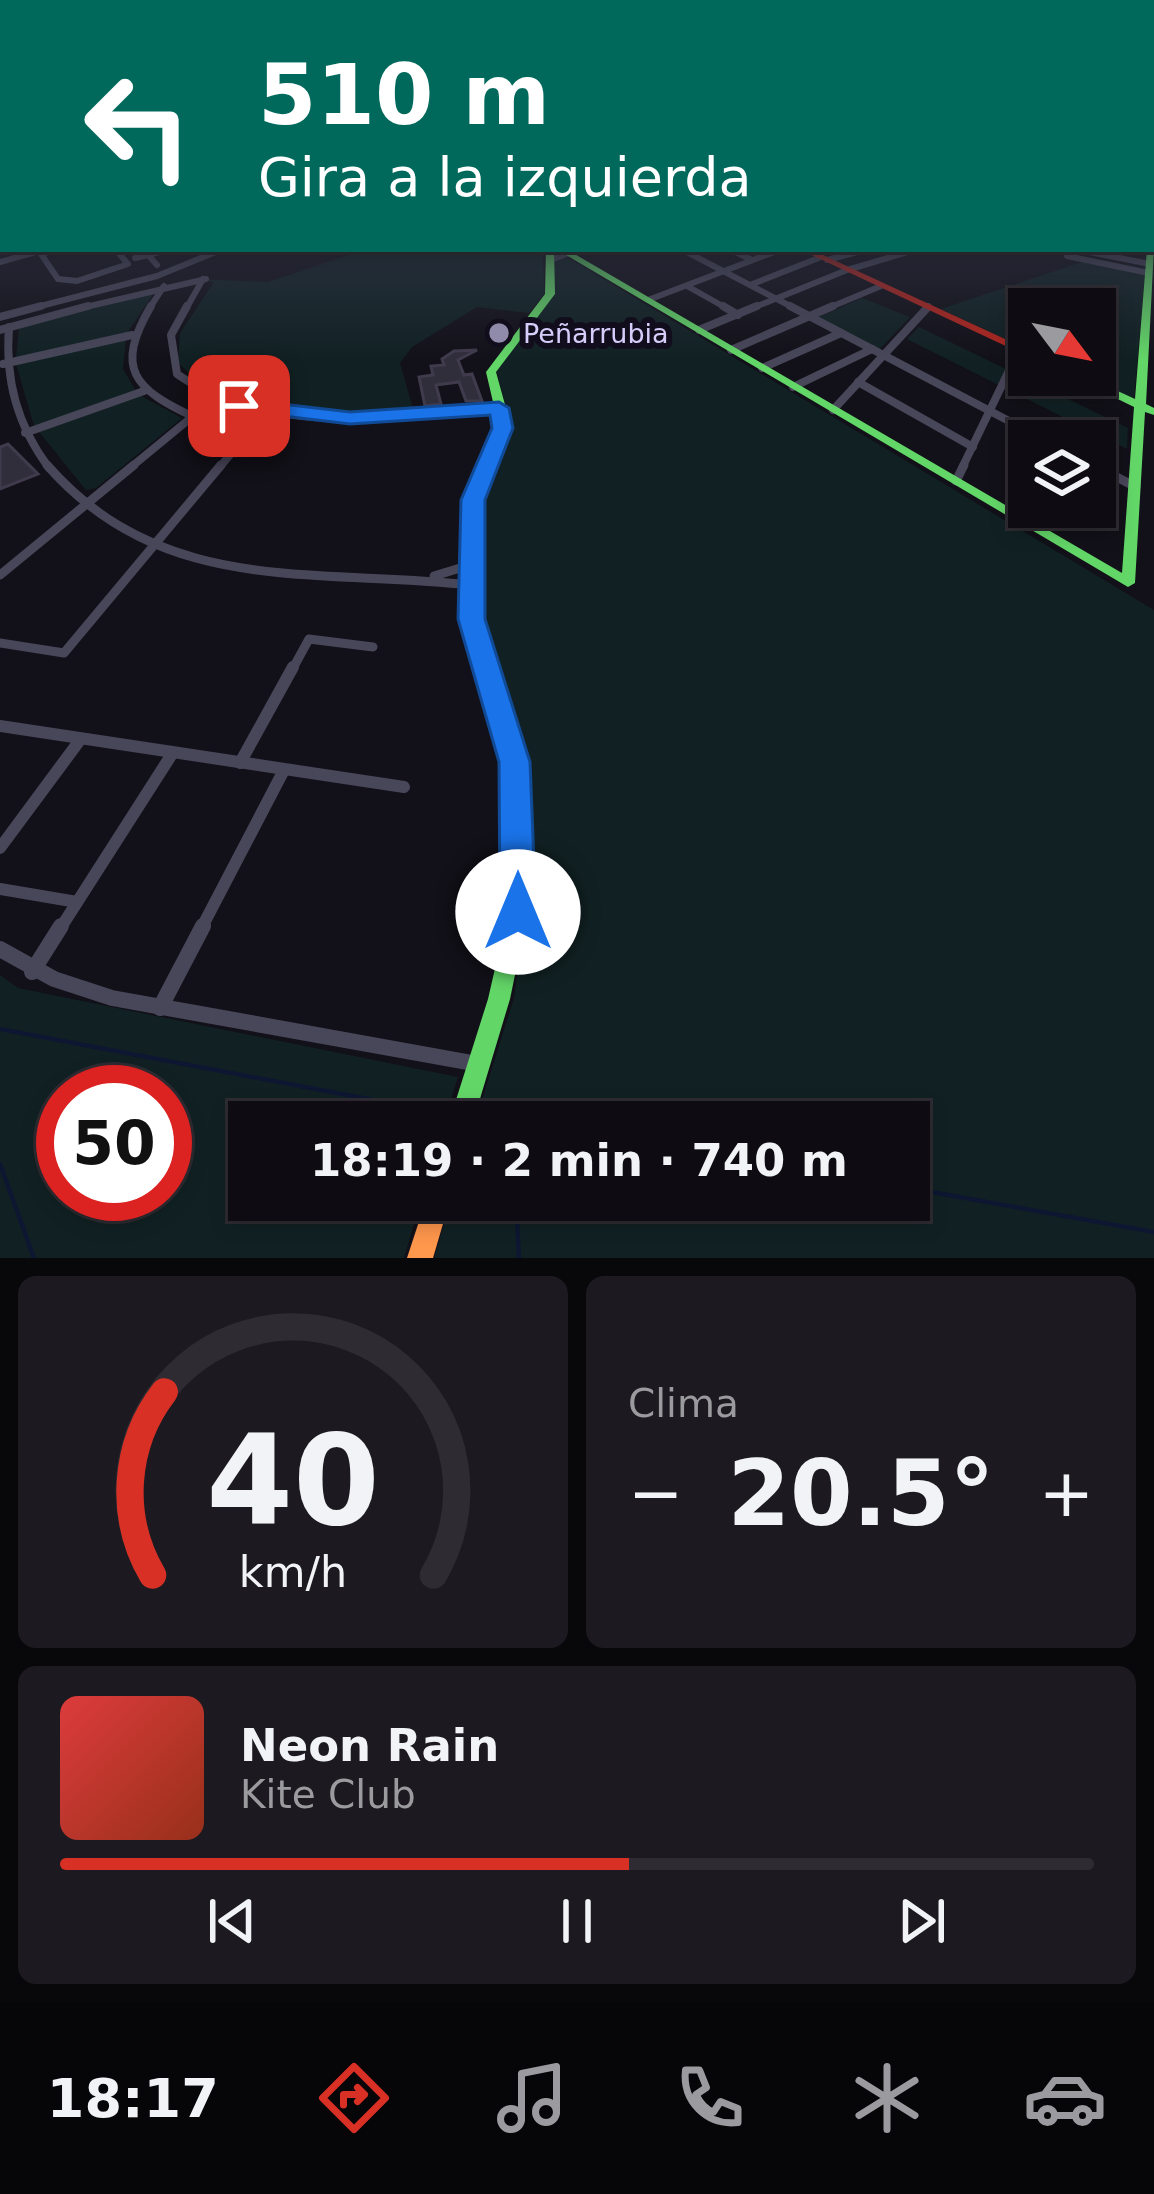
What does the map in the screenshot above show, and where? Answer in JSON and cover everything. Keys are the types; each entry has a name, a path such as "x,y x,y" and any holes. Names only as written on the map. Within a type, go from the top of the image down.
{"street":[{"path":"0,262 37,252"},
{"path":"48,252 40,254 58,279 77,281 128,264 118,252"},
{"path":"135,258 145,252 157,265"},
{"path":"0,316 144,280 215,252"},
{"path":"468,1101 518,912 514,762 475,639 470,585 473,500 502,428 491,372 550,294 561,252 1128,583 1146,409 1150,262 1067,256 1070,252"},
{"path":"687,252 1008,420"},
{"path":"735,252 752,260"},
{"path":"648,300 774,252"},
{"path":"699,330 847,270 908,252"},
{"path":"750,285 817,254 1008,344"},
{"path":"470,585 424,578 313,579 216,564 155,544 85,506 25,433 2,364 4,328 206,279 177,311 166,336 166,354 178,378 215,398 266,411 350,418 499,408"},
{"path":"164,286 132,335 131,370 145,391 194,417"},
{"path":"687,286 738,315"},
{"path":"731,350 881,286"},
{"path":"832,410 928,307"},
{"path":"762,368 842,333"},
{"path":"2,364 132,335"},
{"path":"793,387 872,350"},
{"path":"956,482 1008,381"},
{"path":"858,382 973,447"},
{"path":"25,433 145,391"},
{"path":"1116,395 1146,409"},
{"path":"0,575 215,398"},
{"path":"0,643 64,653 266,411"},
{"path":"1116,477 1136,488"},
{"path":"424,578 470,565"},
{"path":"239,763 309,639 373,647"},
{"path":"0,726 404,787"},
{"path":"0,848 80,740"},
{"path":"32,972 172,754"},
{"path":"160,1007 284,770"},
{"path":"0,889 77,902"},
{"path":"0,949 32,972 70,987 478,1064"},
{"path":"420,1258 431,1221"}],"shaded area":[{"path":"358,252 542,252 545,293 529,313 477,307 412,347 400,363 414,412 320,412 258,405 228,396 178,363 180,333 214,282 193,279 268,282"},
{"path":"567,257 1008,522 1008,528 1018,528 1154,610 1154,1258 434,1258 445,1221 930,1221 930,1101 482,1101 514,998 528,887 521,760 514,725 478,621 477,503 509,418 496,369 551,299 554,263"},
{"path":"1085,261 1145,274 1134,400 1116,392 1116,288 1008,288 1008,340 941,309"},
{"path":"154,293 127,333 16,358 19,327"},
{"path":"862,298 910,317 879,350 817,318"},
{"path":"919,327 1006,369 999,385 907,339"},
{"path":"126,339 123,369 136,391 34,426 16,364"},
{"path":"141,396 182,418 96,488 86,490 39,432"},
{"path":"1021,396 1062,396 1111,420 1069,420"},
{"path":"1116,422 1128,428 1127,449 1116,444"},
{"path":"0,975 18,988 458,1077 451,1101 228,1101 228,1221 415,1221 404,1258 0,1258"}],"building":[{"path":"477,350 458,360 464,375 472,374 482,401 466,401 459,382 436,385 441,404 425,406 419,377 433,375 431,366 444,365 442,359 454,351"},
{"path":"8,444 38,474 0,489 0,447"}],"waterway":[{"path":"0,1029 378,1101"},
{"path":"0,1164 34,1258"},
{"path":"930,1192 1154,1232"},
{"path":"517,1221 519,1258"}],"traffic: fast":[{"path":"467,1101 499,999 518,912 514,762 471,619 473,500 503,419 491,372 550,294 550,252"},
{"path":"565,252 1128,583 1151,252"},
{"path":"1116,394 1154,412"}],"traffic: slow":[{"path":"420,1258 431,1221"}],"traffic: jam":[{"path":"809,252 1008,344"}],"place":[{"name":"Peñarrubia","path":"499,333"}],"route":[{"path":"239,406 350,418 499,408 502,428 473,500 471,619 514,762 518,912"}]}
